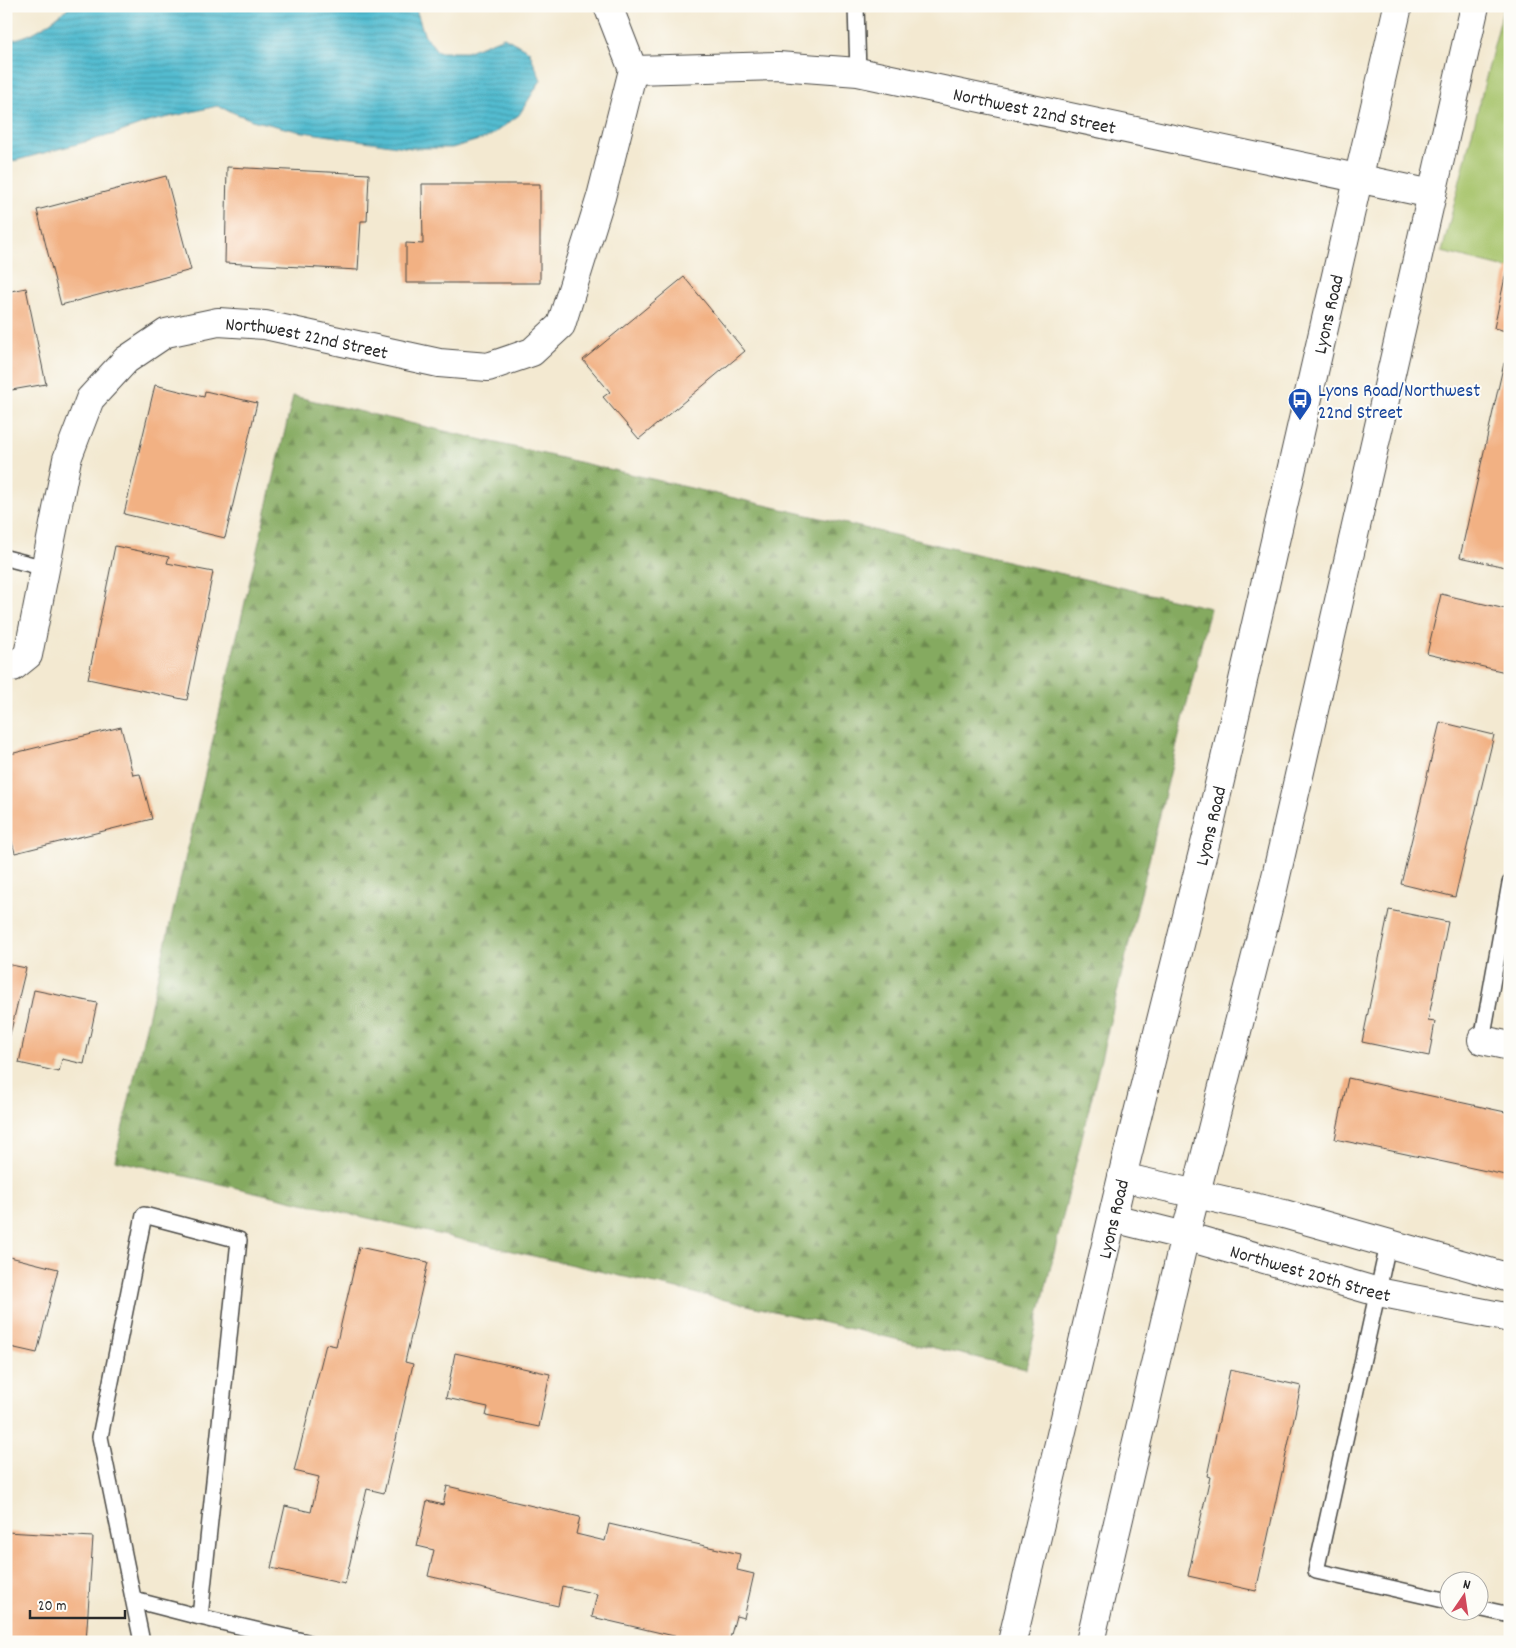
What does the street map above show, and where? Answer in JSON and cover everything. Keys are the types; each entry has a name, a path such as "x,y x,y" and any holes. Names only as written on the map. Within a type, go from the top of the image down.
{"main road":[{"path":"608,6 633,70"},
{"name":"Lyons Road","path":"1012,1642 1122,1178 1210,824 1398,6"},
{"path":"1090,1642 1195,1194 1274,885 1475,6"},
{"name":"Northwest 22nd Street","path":"6,666 13,667 28,655 67,459 90,399 126,360 166,334 218,322 265,326 439,363 488,367 532,352 561,325 601,196 633,70 778,66 858,72 1432,194"},
{"path":"1482,1040 1510,1046"},
{"path":"1122,1178 1284,1214 1510,1278"},
{"name":"Northwest 20th Street","path":"1113,1218 1185,1236 1378,1292 1510,1318"}],"lane":[{"path":"856,6 858,72"},
{"path":"6,558 45,568"},
{"path":"1482,1040 1510,883"},
{"path":"142,1642 100,1436 144,1215 239,1240 200,1617"},
{"path":"1388,1245 1316,1571 1438,1599"},
{"path":"134,1600 307,1642"},
{"path":"1488,1610 1510,1615"}],"green space":[{"path":"1504,6 1510,6 1510,269 1442,252"},
{"path":"293,396 1210,608 1026,1369 115,1160"}],"water":[{"path":"70,6 415,6 424,34 438,52 466,52 504,37 529,51 541,80 519,115 489,137 452,148 411,148 297,131 252,120 217,106 148,122 115,134 6,163 6,40 24,37 32,33 48,24"}],"building":[{"path":"227,167 369,174 367,221 361,221 358,270 225,263"},
{"path":"166,176 191,270 61,305 37,210"},
{"path":"422,184 540,184 540,283 406,283 406,243 423,244"},
{"path":"1507,268 1510,268 1510,332 1494,328"},
{"path":"684,277 745,351 639,439 603,397 610,392 583,360"},
{"path":"26,288 46,384 6,391 6,292"},
{"path":"1504,363 1510,364 1510,568 1460,557"},
{"path":"155,385 204,397 205,391 257,403 225,538 124,514"},
{"path":"115,546 169,557 167,563 213,572 187,700 88,679"},
{"path":"1441,594 1510,610 1510,673 1427,654"},
{"path":"1440,722 1494,735 1455,897 1401,884"},
{"path":"121,727 133,775 140,774 152,819 15,853 6,820 6,809 10,808 6,792 6,755"},
{"path":"1389,910 1448,922 1428,1021 1435,1022 1429,1056 1362,1042"},
{"path":"6,964 26,968 7,1047 6,1047"},
{"path":"34,990 97,1003 84,1064 62,1059 59,1072 19,1063"},
{"path":"1348,1078 1510,1113 1510,1176 1335,1139"},
{"path":"359,1247 428,1262 405,1362 413,1364 384,1493 367,1489 345,1584 271,1568 285,1506 311,1512 319,1477 294,1471 326,1344 336,1346"},
{"path":"6,1256 58,1269 37,1353 6,1346"},
{"path":"455,1353 550,1374 539,1427 486,1416 488,1407 446,1398"},
{"path":"1230,1370 1301,1386 1256,1591 1188,1576 1210,1477 1207,1476"},
{"path":"447,1486 580,1517 576,1534 605,1541 609,1524 740,1554 737,1570 754,1574 744,1618 736,1616 729,1642 700,1642 592,1617 597,1594 562,1586 558,1606 428,1576 434,1550 417,1546 427,1501 443,1505"},
{"path":"6,1532 93,1537 86,1642 6,1642"}],"place":[{"name":"Lyons Road/Northwest 22nd Street","path":"1300,421"}]}
